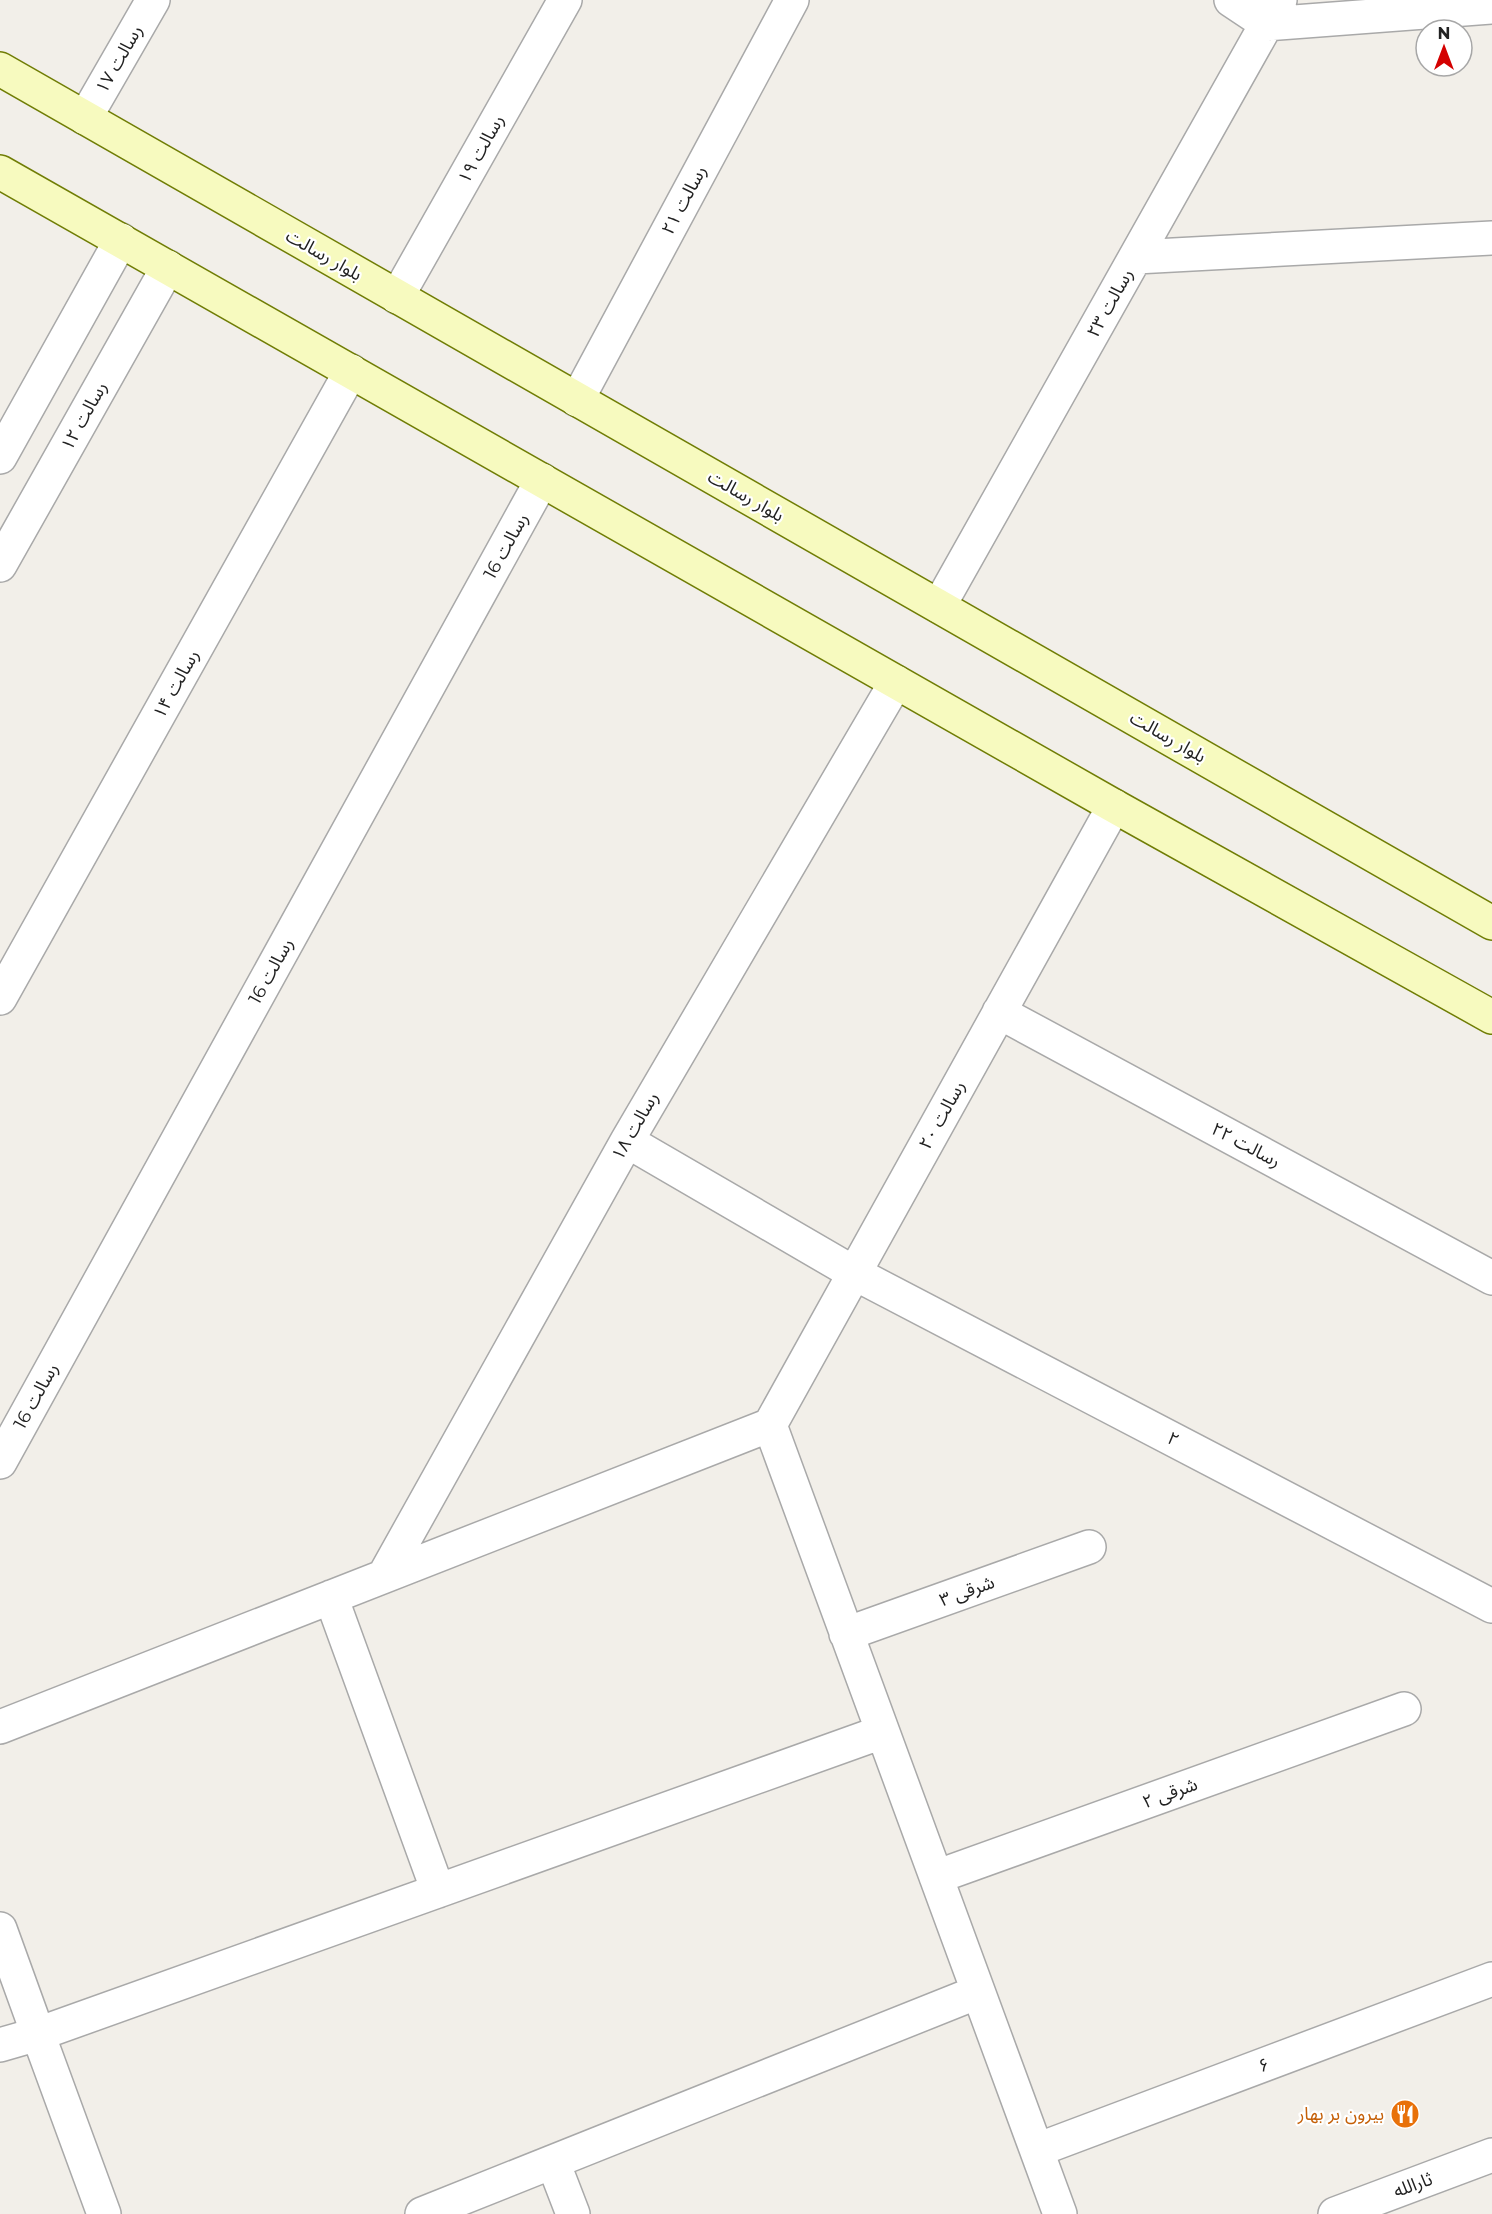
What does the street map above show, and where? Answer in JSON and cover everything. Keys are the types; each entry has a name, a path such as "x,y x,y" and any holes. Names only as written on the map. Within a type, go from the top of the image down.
{"main road":[{"name":"بلوار رسالت","path":"0,69 1492,923"},
{"path":"0,172 1114,806 1492,1017"}],"street":[{"name":"رسالت ۱۷","path":"85,118 153,0"},
{"name":"رسالت ۱۹","path":"397,297 565,0"},
{"name":"رسالت ۲۱","path":"577,400 792,0"},
{"path":"1231,0 1274,12 1492,7"},
{"name":"رسالت ۲۳","path":"939,606 1274,12"},
{"path":"1136,257 1492,238"},
{"path":"0,457 121,240"},
{"name":"رسالت ۱۲","path":"0,565 168,267"},
{"name":"رسالت ۱۴","path":"0,998 351,371"},
{"name":"رسالت 16","path":"0,1462 542,480"},
{"name":"رسالت ۱۸","path":"384,1576 627,1141 896,682"},
{"name":"رسالت ۲۰","path":"770,1425 1114,806"},
{"name":"رسالت ۲۲","path":"999,1012 1492,1278"},
{"name":"۲","path":"627,1141 854,1273 1492,1606"},
{"path":"0,1727 770,1425 1060,2214"},
{"name":"۳ شرقی","path":"846,1634 1089,1547"},
{"path":"331,1597 438,1891"},
{"name":"۲ شرقی","path":"936,1877 1404,1709"},
{"path":"0,2045 38,2034 882,1732"},
{"path":"0,1929 104,2214"},
{"name":"۶","path":"1037,2150 1492,1979"},
{"path":"436,2211 978,1992"},
{"name":"ثارالله","path":"1335,2214 1492,2155"},
{"path":"553,2162 573,2214"}],"place":[{"name":"بیرون بر بهار","path":"1405,2114"}]}
